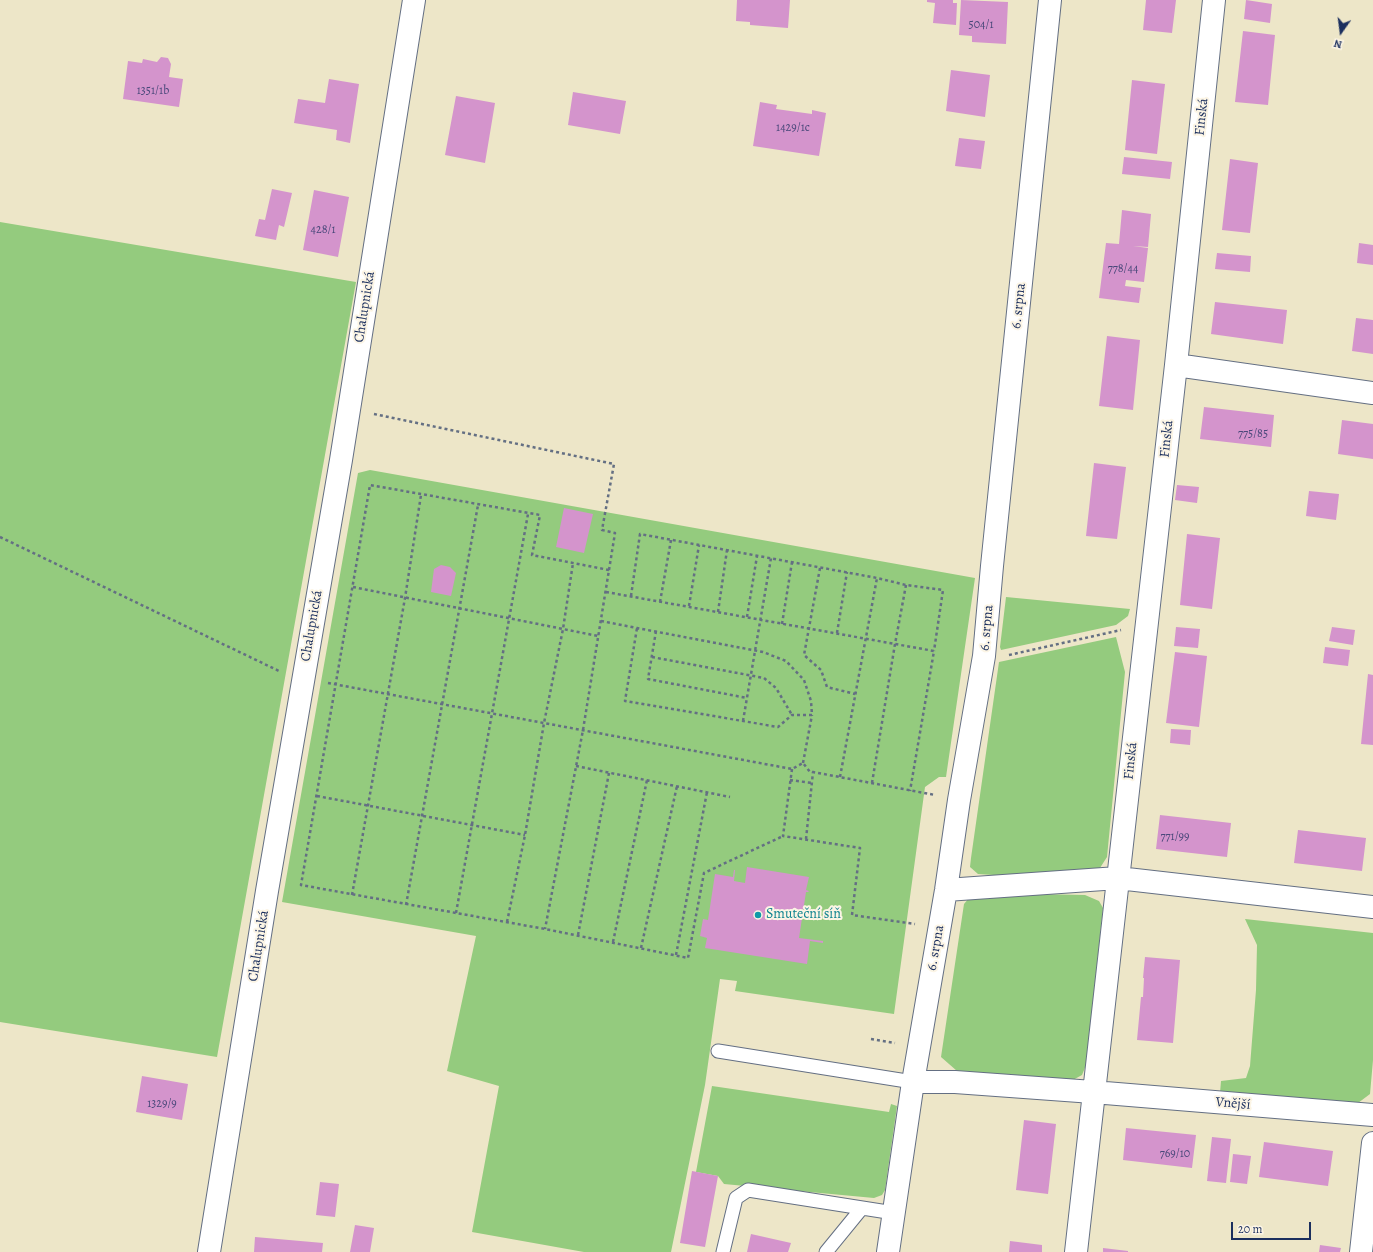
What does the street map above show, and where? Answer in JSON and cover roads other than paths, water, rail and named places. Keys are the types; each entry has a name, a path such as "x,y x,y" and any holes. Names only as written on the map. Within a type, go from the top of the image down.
{"street":[{"name":"Chalupnická","path":"209,1252 349,409 414,0"},
{"name":"6. srpna","path":"888,1252 913,1082 984,656 1050,0"},
{"name":"Finská","path":"1118,878 1176,365 1214,0"},
{"path":"1176,365 1373,393"},
{"path":"1076,1252 1118,878"},
{"path":"946,890 1118,878 1373,907"},
{"name":"Vnější","path":"913,1082 954,1082 1373,1115"},
{"path":"1361,1252 1373,1143"}],"lane":[{"path":"718,1051 913,1082"},
{"path":"723,1252 736,1198 748,1190 894,1213"},
{"path":"826,1252 862,1208"}],"place":[{"name":"Smuteční síň","path":"758,915"}]}
